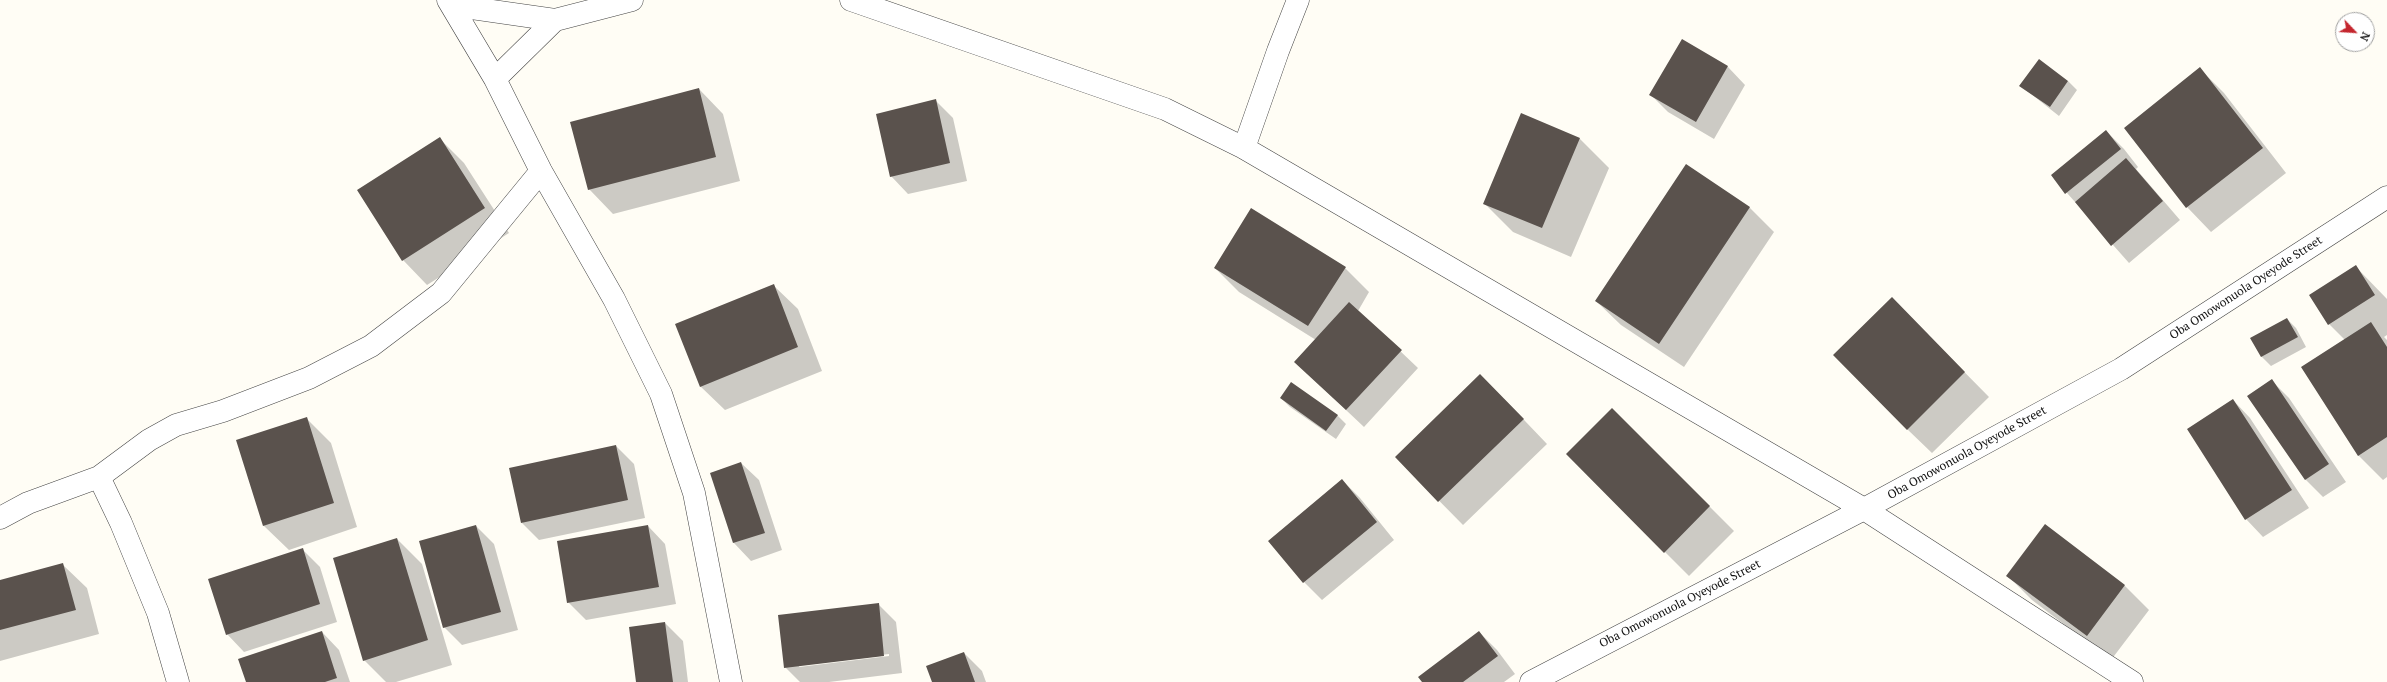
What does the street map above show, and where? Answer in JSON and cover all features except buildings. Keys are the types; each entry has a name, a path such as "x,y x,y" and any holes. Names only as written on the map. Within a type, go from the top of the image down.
{"street":[{"path":"449,3 555,20 632,0"},
{"path":"851,0 1165,109 1244,148 1864,509 2132,682"},
{"path":"1244,148 1278,50 1298,0"},
{"path":"449,3 495,79 541,171 614,300 661,394 694,493 731,682"},
{"path":"495,79 555,20"},
{"path":"0,518 28,503 99,477 149,440 176,425 223,411 309,378 372,346 441,293 541,171"},
{"name":"Oba Omowonuola Oyeyode Street","path":"1531,682 1864,509 2121,369 2387,198"},
{"path":"99,477 122,523 158,613 178,682"}]}
